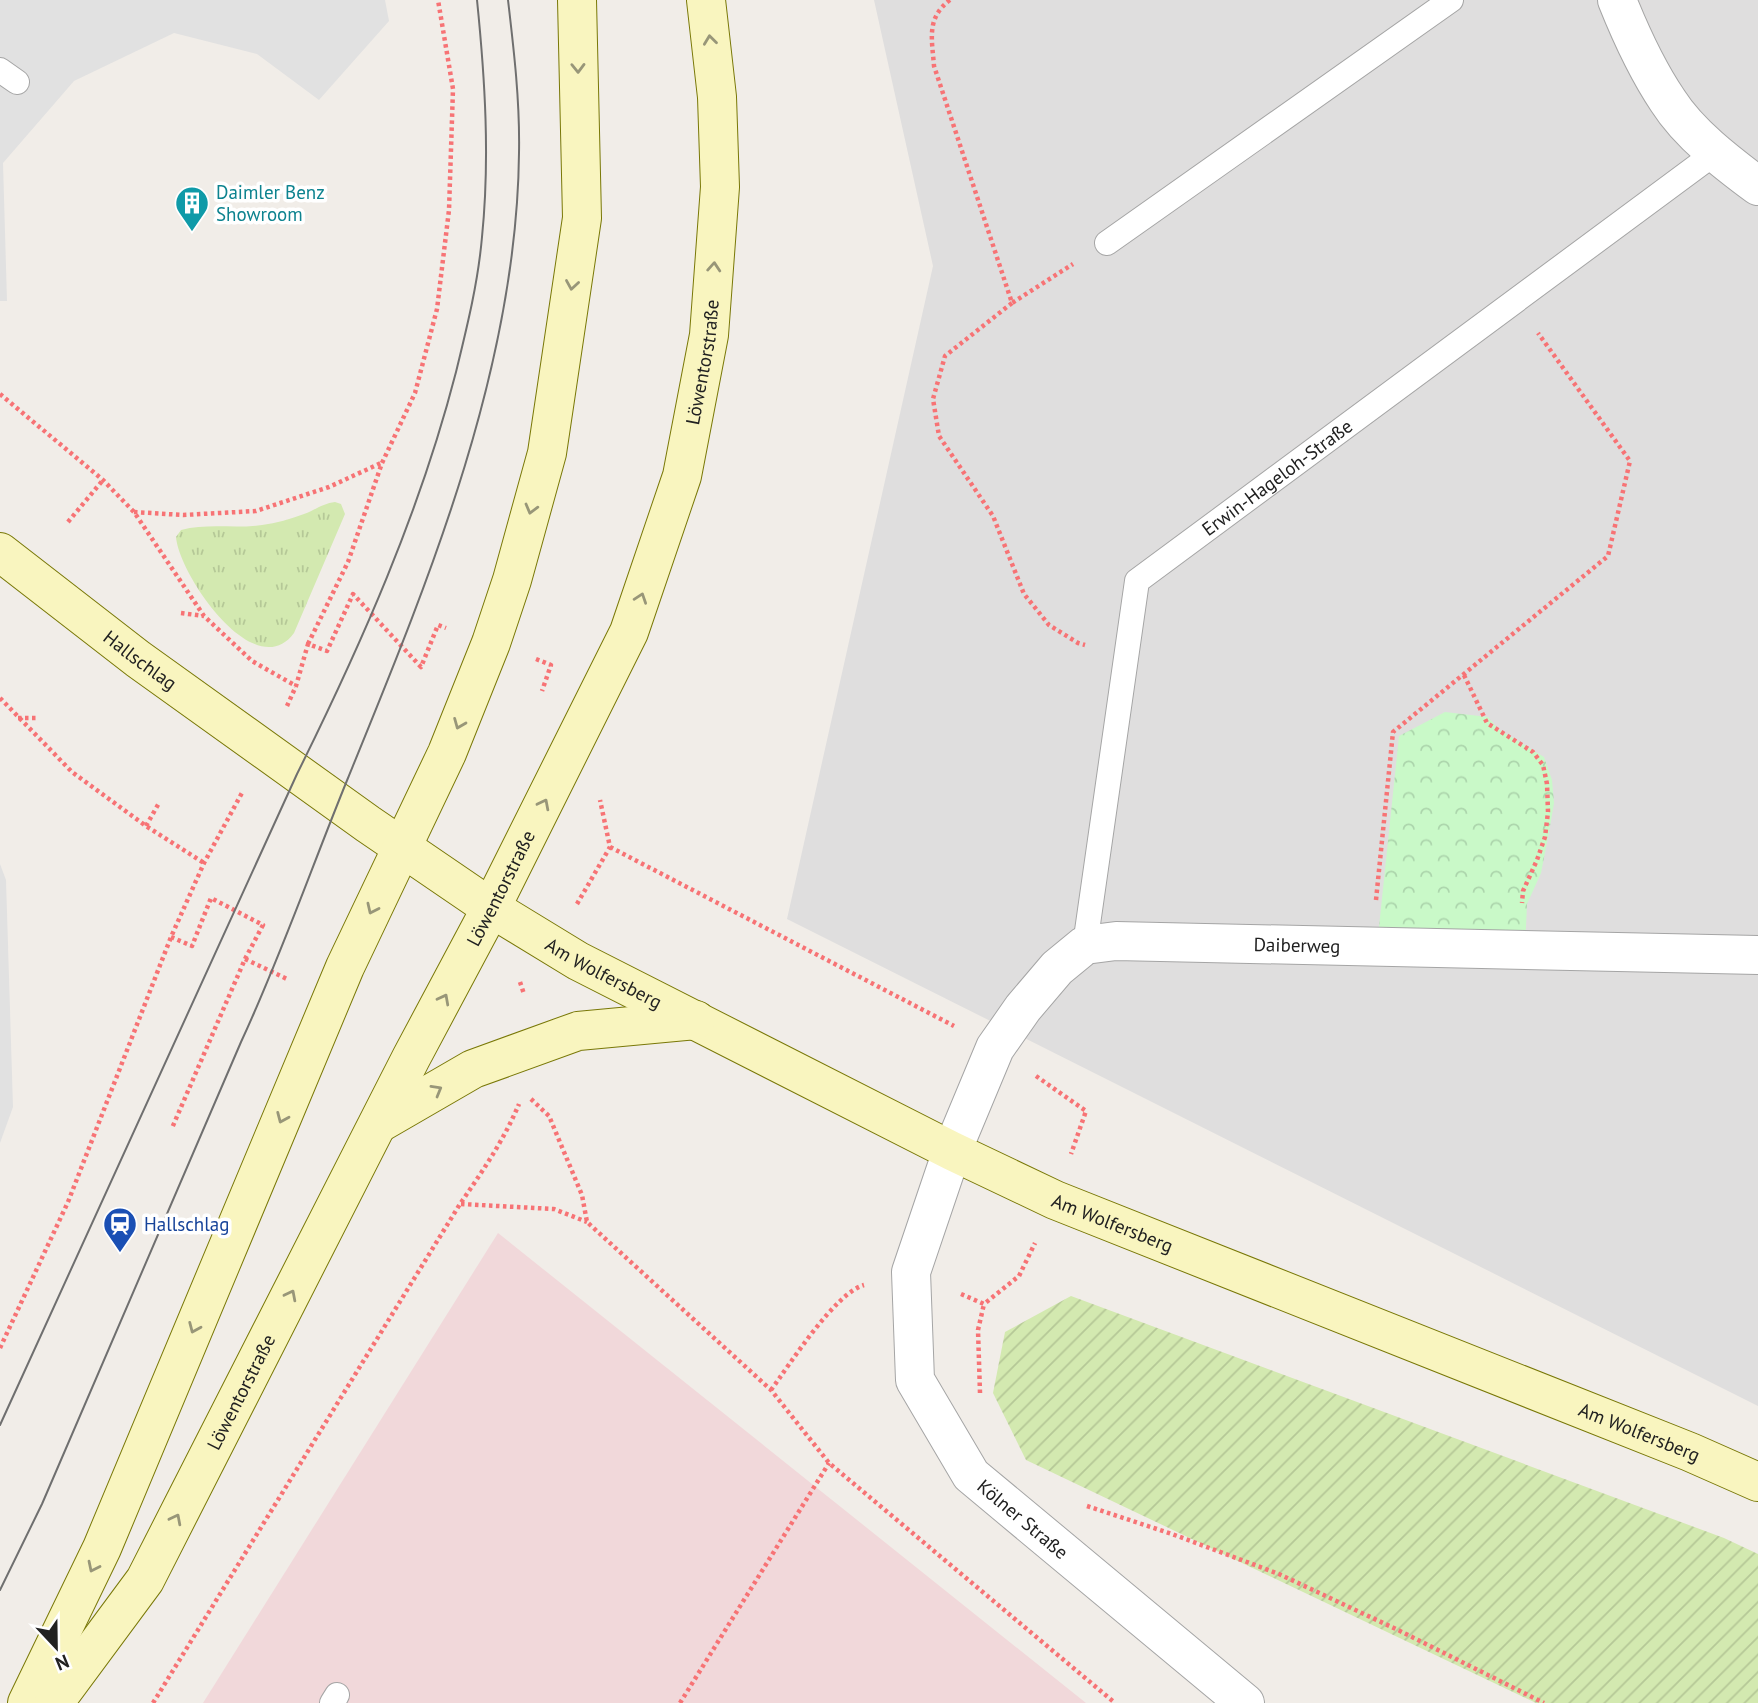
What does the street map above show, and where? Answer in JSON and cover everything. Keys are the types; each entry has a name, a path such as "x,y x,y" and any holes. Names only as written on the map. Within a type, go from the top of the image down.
{"main road":[{"path":"27,1703 102,1548 345,967 447,753 491,643 512,580 547,453 582,218 577,0"},
{"name":"Löwentorstraße","path":"54,1703 145,1580 491,908 629,632 682,476 709,335 720,187 717,97 706,0"},
{"name":"Hallschlag","path":"0,552 138,659 491,908"},
{"name":"Am Wolfersberg","path":"491,908 578,961 952,1151 1055,1200 1690,1452 1758,1482"},
{"path":"378,1124 473,1069 578,1031 696,1020"}],"street":[{"path":"1617,0 1634,42 1669,103 1715,153 1758,186"},
{"name":"Daiberweg","path":"1085,946 1116,941 1758,955"},
{"path":"952,1151 995,1048 1023,1008 1057,968 1085,946"},
{"name":"Kölner Straße","path":"952,1151 911,1272 915,1380 971,1475 1245,1703"}],"lane":[{"path":"1107,243 1451,0"},
{"name":"Erwin-Hageloh-Straße","path":"1085,946 1137,581 1715,153"}],"path":[{"path":"308,644 348,562 382,463 415,394 436,309 449,211 453,89 438,0"},
{"path":"950,0 938,9 931,31 934,66 1012,303"},
{"path":"1107,243 1012,303 944,356 933,399 939,436 993,516 1024,594 1049,625 1078,643 1128,655"},
{"path":"1371,946 1393,732 1608,556 1630,461 1514,300"},
{"path":"0,394 103,480 134,512 204,616 252,661 296,686"},
{"path":"134,512 183,514 256,511 329,487 382,463"},
{"path":"68,522 103,480"},
{"path":"181,613 204,616"},
{"path":"1464,675 1487,723 1533,752 1543,765 1547,783 1545,838 1523,891 1520,950"},
{"path":"0,698 72,772 146,826 204,863 171,937 68,1202 0,1348"},
{"path":"18,718 37,718"},
{"path":"146,826 159,803"},
{"path":"610,848 995,1048"},
{"path":"171,937 192,946 211,898 263,925 172,1128"},
{"path":"153,1703 481,1174 510,1125 524,1093 549,1116 582,1195 587,1222"},
{"path":"460,1204 554,1209 587,1222 771,1390 829,1463 1115,1703"},
{"path":"771,1390 832,1308 854,1288 911,1272"},
{"path":"980,1402 978,1330 984,1304"},
{"path":"680,1703 829,1463"},
{"path":"1085,1506 1172,1534 1279,1574 1544,1703"}],"shaded area":[{"path":"0,0 385,0 389,21 319,100 257,54 174,33 74,81 3,163 7,301 0,301"},
{"path":"874,0 1758,0 1758,1406 787,919 933,266"},
{"path":"0,864 6,880 13,1107 0,1143"},
{"path":"498,1233 1086,1703 203,1703"}],"green space":[{"path":"335,502 341,504 345,514 294,633 278,646 260,646 240,636 204,598 180,554 176,537 181,530 191,528 252,526 278,522"},
{"path":"1445,712 1488,717 1498,729 1544,757 1552,780 1554,803 1541,873 1527,904 1525,950 1377,946 1399,736"},
{"path":"1071,1296 1724,1538 1758,1554 1758,1703 1536,1703 1026,1460 993,1393 1005,1332"}],"tram line":[{"path":"0,1425 366,627 425,476 456,372 472,305 480,254 486,148 477,0"},
{"path":"0,1590 42,1504 270,977 408,628 463,473 503,314 514,234 519,115 508,0"}],"place":[{"name":"Daimler Benz Showroom","path":"192,233"},
{"name":"Hallschlag","path":"120,1254"}]}
